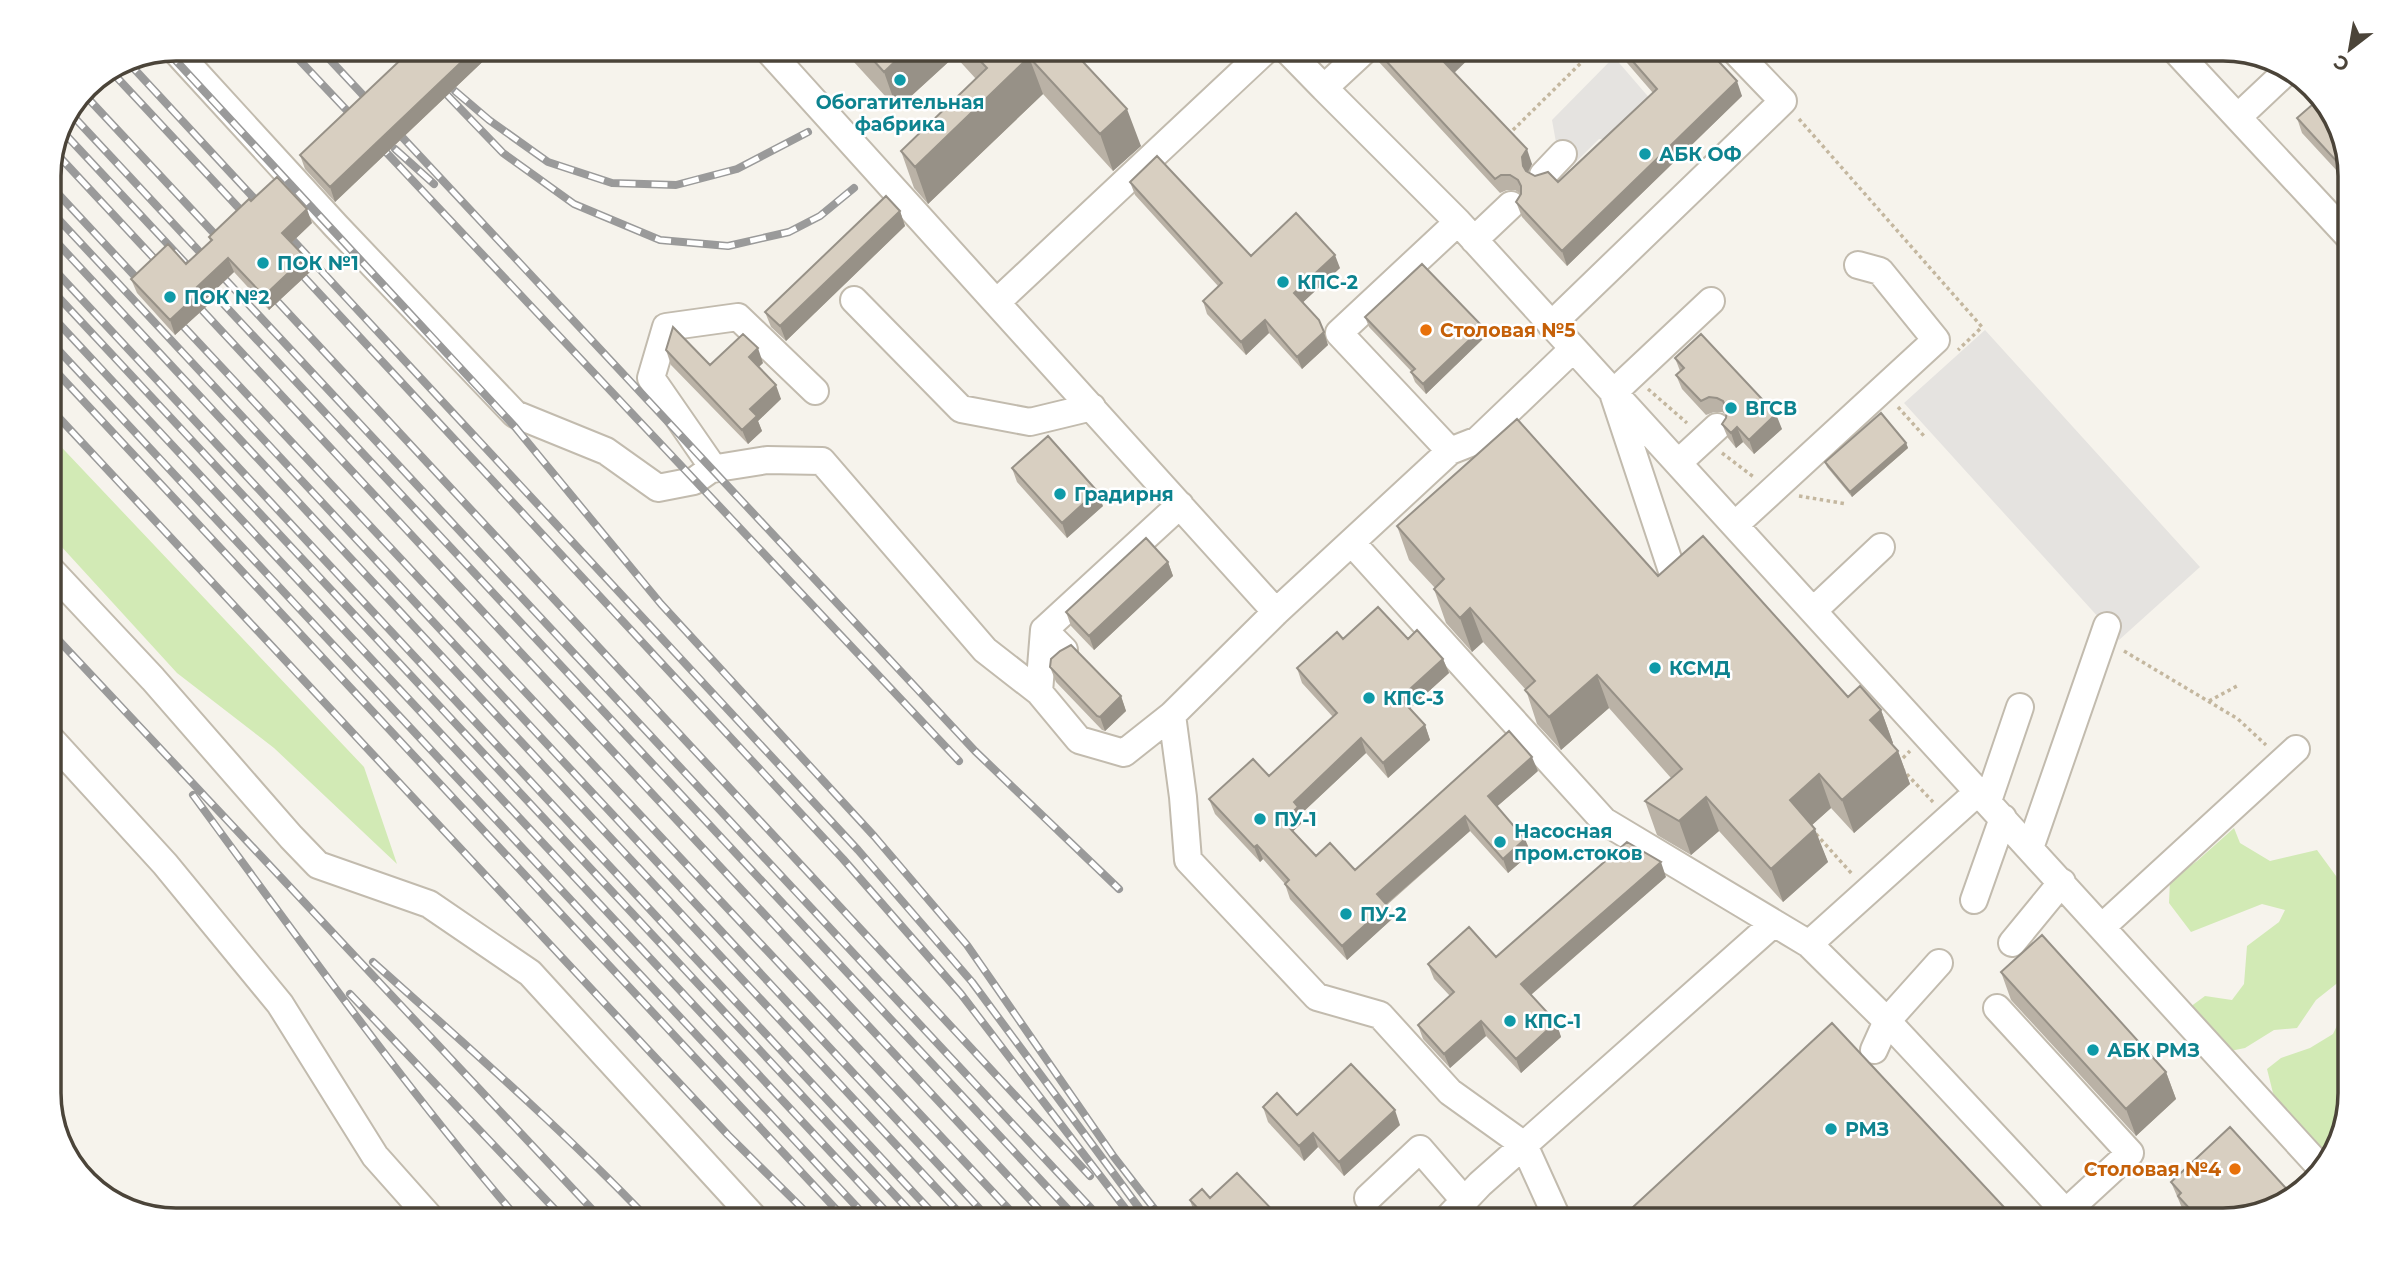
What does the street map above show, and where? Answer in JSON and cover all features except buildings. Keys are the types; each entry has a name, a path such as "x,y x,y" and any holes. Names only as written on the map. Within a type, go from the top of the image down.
{"lane":[{"path":"185,61 336,226 515,414 606,451 658,488 694,481 711,469 767,460 822,461 985,650 1039,692 1079,740 1124,753 1172,715 1276,612 1450,451 1478,440 1573,349"},
{"path":"778,61 1276,612"},
{"path":"997,302 1254,61"},
{"path":"1298,61 1466,231 2315,1161"},
{"path":"1324,88 1353,61"},
{"path":"1551,325 1783,101 1745,61"},
{"path":"2185,61 2338,225"},
{"path":"2238,117 2281,77"},
{"path":"1543,176 1563,154"},
{"path":"1450,451 1339,333 1466,231 1511,205"},
{"path":"1736,524 1936,340 1880,271 1858,265"},
{"path":"854,300 961,409 1030,422 1092,407"},
{"path":"1614,393 1711,301"},
{"path":"714,470 651,378 666,327 737,317 815,391"},
{"path":"1614,393 1676,583"},
{"path":"1678,463 1717,427"},
{"path":"1039,692 1044,630 1180,505"},
{"path":"1352,543 1604,821 1809,944 1887,1021 2062,1208"},
{"path":"1814,610 1881,547"},
{"path":"61,581 153,679 318,865 429,904 530,973 745,1208"},
{"path":"1044,630 1064,650"},
{"path":"2030,848 2104,632"},
{"path":"1974,900 1990,803 2020,707"},
{"path":"1172,715 1188,860 1317,997 1380,1015 1450,1092 1524,1144 1553,1208"},
{"path":"61,750 165,864 280,1004 374,1156 421,1208"},
{"path":"2102,927 2289,755"},
{"path":"1809,944 1990,803"},
{"path":"2012,943 2062,883"},
{"path":"1457,1208 1524,1144 1774,923"},
{"path":"1874,1050 1887,1021 1939,963"},
{"path":"1997,1008 2130,1153 2078,1208"},
{"path":"1368,1198 1420,1149 1464,1200"}],"path":[{"path":"1507,137 1583,61"},
{"path":"2104,632 2289,755"},
{"path":"2208,701 2237,686"},
{"path":"1914,747 1898,764 1935,804"},
{"path":"1810,827 1854,876"}],"green space":[{"path":"61,447 364,767 397,864 274,748 177,673 61,546"},
{"path":"2234,828 2240,843 2270,861 2317,850 2338,879 2338,983 2316,1000 2297,1028 2274,1030 2245,1048 2225,1052 2190,1007 2205,996 2232,1000 2244,984 2247,946 2279,922 2285,910 2262,904 2191,932 2169,903 2170,880 2197,861"},
{"path":"2338,1024 2336,1115 2322,1150 2286,1112 2273,1093 2267,1069 2281,1058 2310,1048 2333,1034"}],"shaded area":[{"path":"1610,61 1617,61 1652,101 1614,139 1599,139 1573,165 1557,148 1552,120"},
{"path":"1985,330 2200,567 2119,640 1904,403"}],"railway":[{"path":"176,61 515,427 661,604 874,836 967,945 1114,1157 1154,1208"},
{"path":"300,61 959,761"},
{"path":"331,61 975,751 1119,889"},
{"path":"415,61 503,153 574,204 660,240 728,246 789,232 820,216 854,188"},
{"path":"135,69 858,850 972,982 1139,1208"},
{"path":"117,78 249,219"},
{"path":"455,91 489,120 548,162 612,183 676,185 737,169 808,132"},
{"path":"90,101 223,243"},
{"path":"77,120 1091,1208"},
{"path":"68,137 1067,1208"},
{"path":"395,149 434,184"},
{"path":"62,160 163,268"},
{"path":"61,197 144,286"},
{"path":"61,222 979,1208"},
{"path":"61,247 955,1208"},
{"path":"61,277 928,1208"},
{"path":"304,277 843,859 961,994 1125,1208"},
{"path":"61,300 907,1208"},
{"path":"278,302 1090,1176"},
{"path":"202,310 1038,1208"},
{"path":"61,326 883,1208"},
{"path":"184,327 1008,1208"},
{"path":"61,353 858,1208"},
{"path":"61,377 835,1208"},
{"path":"61,420 728,1135 802,1208"},
{"path":"61,643 591,1208"},
{"path":"193,795 393,1064 509,1208"},
{"path":"373,962 548,1121 637,1208"},
{"path":"350,994 554,1208"}],"place":[{"name":"Обогатительная фабрика","path":"900,80"},
{"name":"АБК ОФ","path":"1645,154"},
{"name":"ПОК №1","path":"263,263"},
{"name":"КПС-2","path":"1283,282"},
{"name":"ПОК №2","path":"170,297"},
{"name":"Столовая №5","path":"1426,330"},
{"name":"ВГСВ","path":"1731,408"},
{"name":"Градирня","path":"1060,494"},
{"name":"КСМД","path":"1655,668"},
{"name":"КПС-3","path":"1369,698"},
{"name":"ПУ-1","path":"1260,819"},
{"name":"Насосная пром.стоков","path":"1500,842"},
{"name":"ПУ-2","path":"1346,914"},
{"name":"КПС-1","path":"1510,1021"},
{"name":"АБК РМЗ","path":"2093,1050"},
{"name":"РМЗ","path":"1831,1129"},
{"name":"Столовая №4","path":"2235,1169"}]}
